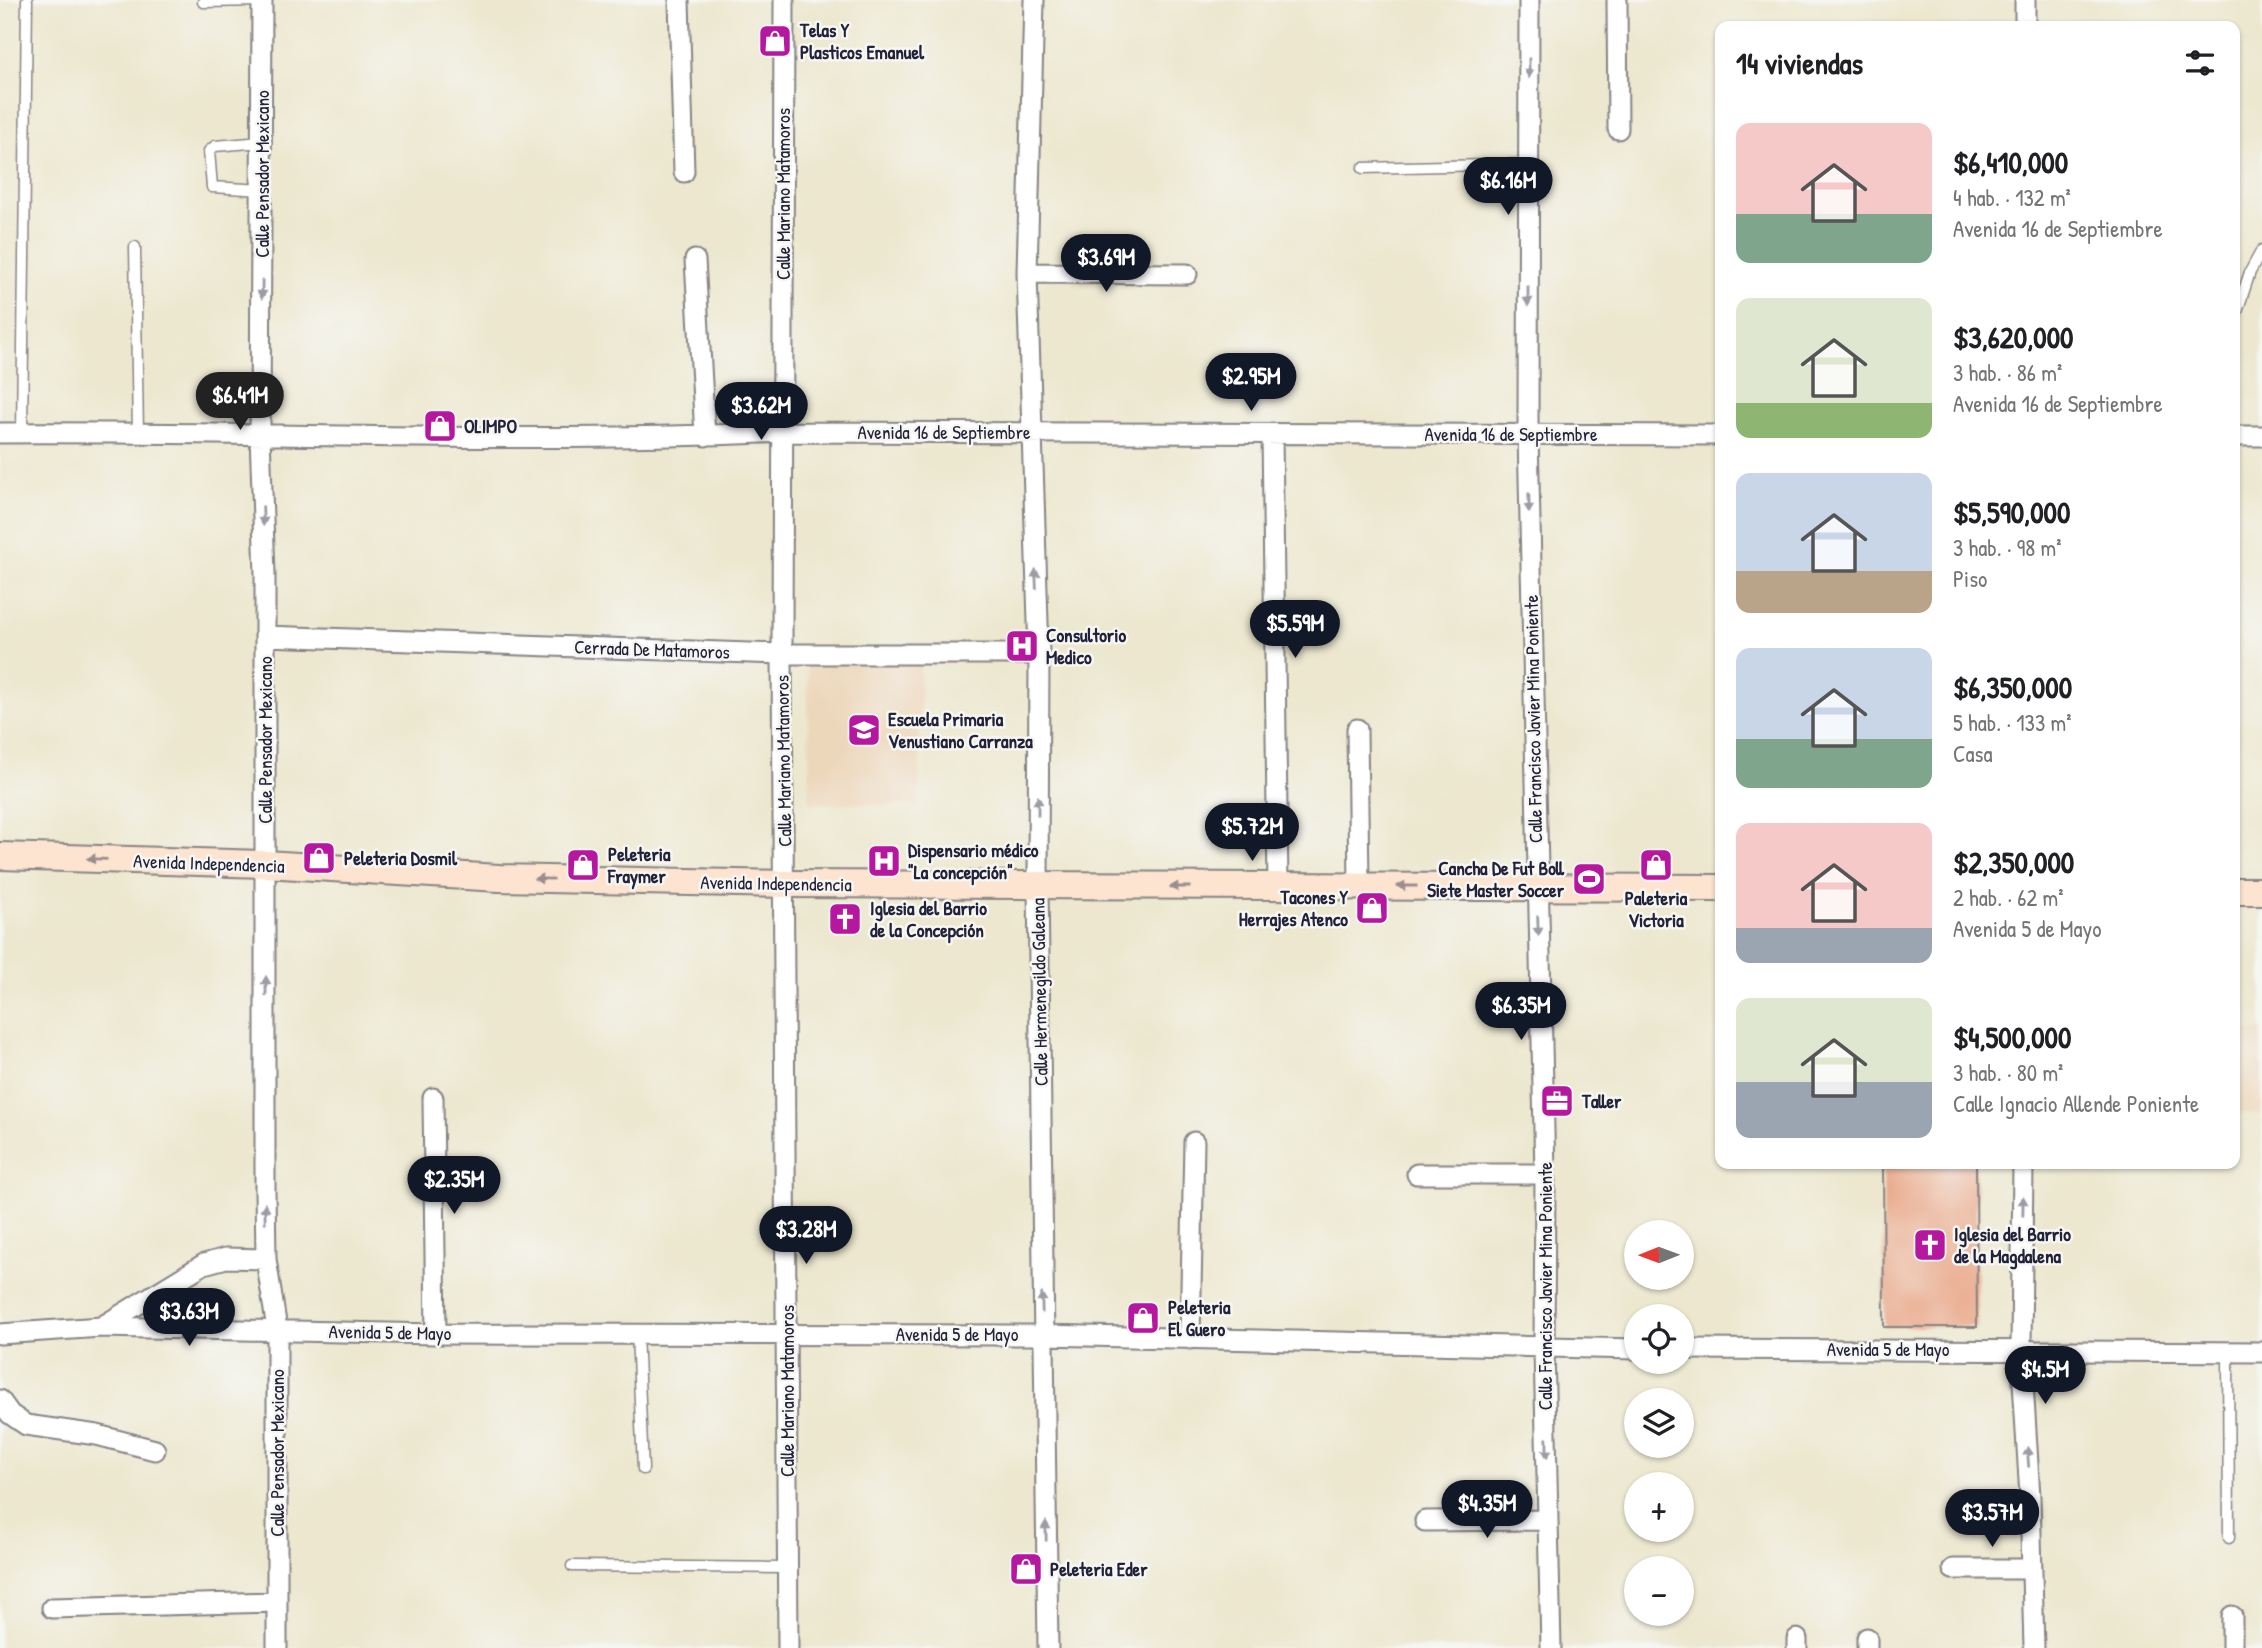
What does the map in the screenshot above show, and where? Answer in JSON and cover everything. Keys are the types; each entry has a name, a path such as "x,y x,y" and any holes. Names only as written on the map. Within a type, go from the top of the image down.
{"main road":[{"name":"Avenida Independencia","path":"0,856 265,864 499,878 784,884 1278,887 1536,885 1715,888"},
{"path":"2240,891 2262,891"}],"street":[{"path":"679,0 684,172"},
{"name":"Calle Mariano Matamoros","path":"783,0 781,432 788,1648"},
{"name":"Calle Hermenegildo Galeana","path":"1034,0 1027,273 1039,654 1038,886 1048,1648"},
{"name":"Calle Francisco Javier Mina Poniente","path":"1529,0 1528,435 1536,885 1545,1174 1545,1349 1551,1648"},
{"path":"1617,0 1618,129"},
{"path":"2025,0 2025,21"},
{"name":"Calle Pensador Mexicano","path":"262,1 260,436 265,636 266,1259 277,1329 277,1648"},
{"path":"695,260 705,436"},
{"path":"1027,273 1187,274"},
{"name":"Avenida 16 de Septiembre","path":"0,433 260,436 705,436 781,432 1715,435"},
{"path":"1272,433 1278,887"},
{"path":"2240,436 2262,436"},
{"name":"Cerrada De Matamoros","path":"265,636 782,654 1039,654"},
{"path":"1357,729 1359,886"},
{"path":"433,1098 436,1334"},
{"path":"1190,1339 1195,1142"},
{"path":"2023,1169 2021,1349 2034,1648"},
{"path":"1417,1174 1545,1174"},
{"path":"101,1327 204,1264 226,1258 266,1259"},
{"name":"Avenida 5 de Mayo","path":"0,1334 101,1327 436,1334 786,1332 1043,1335 1624,1349"},
{"name":"Avenida 5 de Mayo","path":"1694,1349 2262,1352"},
{"path":"0,1400 10,1414 26,1425 97,1435 155,1450"},
{"path":"1425,1521 1548,1520"},
{"path":"1953,1569 2032,1569"},
{"path":"52,1608 278,1602"},
{"path":"2232,1616 2232,1648"}],"lane":[{"path":"22,433 27,0"},
{"path":"203,2 262,1"},
{"path":"263,142 215,146 209,150 212,187 263,190"},
{"path":"1363,168 1528,164"},
{"path":"135,247 138,435"},
{"path":"2240,303 2250,272 2262,250"},
{"path":"637,1333 643,1469"},
{"path":"2228,1352 2229,1538"},
{"path":"572,1566 788,1568"}],"shaded area":[{"name":"Escuela Primaria Venustiano Carranza","path":"807,657 921,658 919,805 810,803"},
{"path":"2262,1030 2262,1114 2240,1114 2240,1031"}],"building":[{"name":"Iglesia del Barrio de la Magdalena","path":"1883,1169 1976,1169 1977,1327 1884,1327"}],"place":[{"name":"Telas Y Plasticos Emanuel","path":"775,41"},
{"name":"OLIMPO","path":"440,426"},
{"name":"Consultorio Medico","path":"1022,646"},
{"name":"Escuela Primaria Venustiano Carranza","path":"864,730"},
{"name":"Peleteria Dosmil","path":"319,858"},
{"name":"Dispensario médico \"La concepción\"","path":"884,861"},
{"name":"Peleteria Fraymer","path":"583,865"},
{"name":"Paleteria Victoria","path":"1656,865"},
{"name":"Cancha De Fut Boll Siete Master Soccer","path":"1589,879"},
{"name":"Tacones Y Herrajes Atenco","path":"1372,908"},
{"name":"Iglesia del Barrio de la Concepción","path":"845,919"},
{"name":"Taller","path":"1557,1101"},
{"name":"Iglesia del Barrio de la Magdalena","path":"1930,1245"},
{"name":"Peleteria El Guero","path":"1143,1318"},
{"name":"Peleteria Eder","path":"1026,1569"}]}
